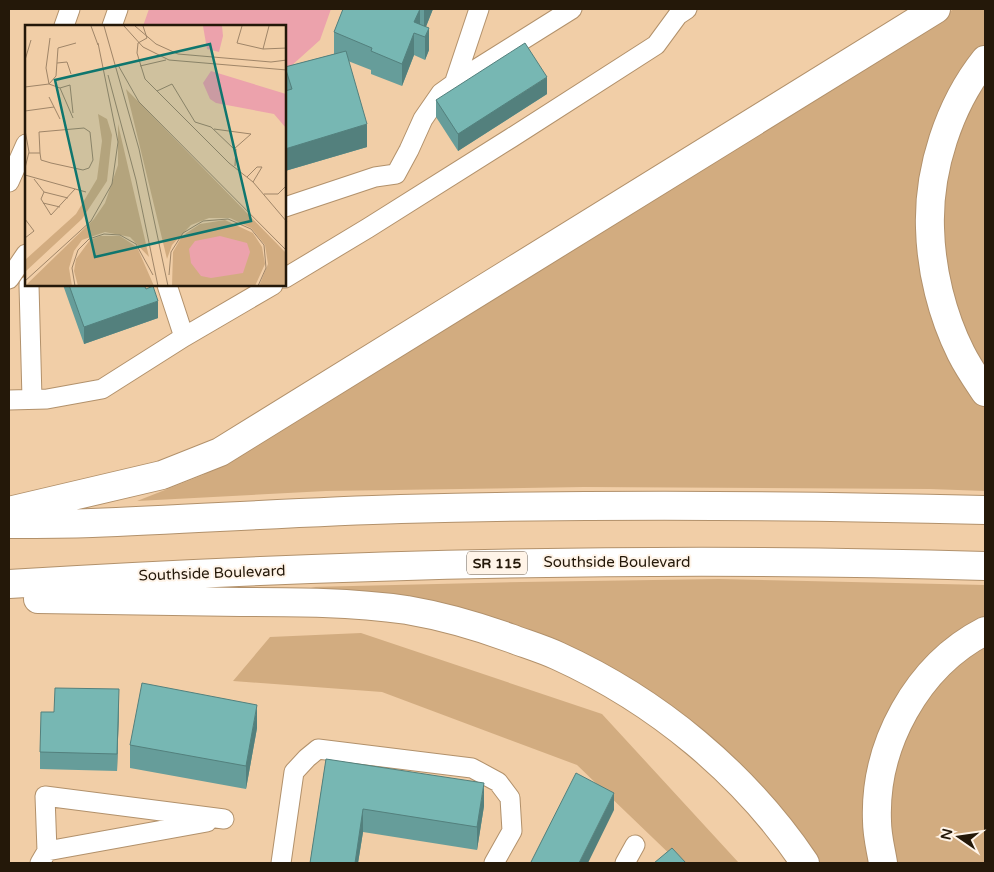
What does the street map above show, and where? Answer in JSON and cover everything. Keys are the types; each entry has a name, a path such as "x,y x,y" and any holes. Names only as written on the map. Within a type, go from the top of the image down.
{"highway":[{"path":"9,511 162,475 220,452 936,9"},
{"path":"985,60 961,97 947,129 934,174 930,227 932,256 943,307 961,354 985,392"},
{"path":"9,524 91,523 257,514 462,508 725,506 985,510"},
{"name":"Southside Boulevard","path":"9,584 137,576 487,563 770,561 985,566"},
{"path":"9,598 335,603 408,611 482,628 558,656 626,692 661,716 720,763 746,789 805,863"},
{"path":"883,863 877,821 878,797 886,753 894,732 916,692 932,672 951,654 985,631"}],"street":[{"path":"64,25 70,9"},
{"path":"112,25 118,9"},
{"path":"454,84 479,9"},
{"path":"404,206 396,174 424,119 441,93 572,9"},
{"path":"286,277 404,206 656,45 677,11"},
{"path":"9,182 25,146"},
{"path":"286,207 375,177 396,174"},
{"path":"9,279 25,255"},
{"path":"29,286 32,400"},
{"path":"167,286 184,337"},
{"path":"9,400 47,399 102,389 184,337 270,286"},
{"path":"281,863 294,772 318,749 472,768 498,782 510,798 512,831 494,863"},
{"path":"45,796 224,819 106,840 44,857 45,796"},
{"path":"625,863 635,845"}],"shaded area":[{"path":"149,9 331,9 320,40 286,69 286,25 143,25"},
{"path":"954,9 985,9 985,50 922,217 985,405 985,491 584,487 326,491 137,501 203,475"},
{"path":"985,77 985,381 942,274 939,214 954,135"},
{"path":"719,579 985,585 985,619 908,689 873,863 812,863 645,696 389,603 311,587 522,582"},
{"path":"361,633 602,714 739,863 679,863 577,765 382,692 233,681 270,637"},
{"path":"985,643 985,863 893,863 886,819 899,744 930,690"}],"building":[{"path":"343,9 420,9 414,22 429,28 425,37 414,33 402,64 371,51 372,48 334,32"},
{"path":"525,43 547,77 458,134 436,100"},
{"path":"346,51 367,124 286,149 286,91 292,89 286,67"},
{"path":"69,286 144,286 146,289 153,286 158,301 84,327"},
{"path":"142,683 257,705 246,766 130,745"},
{"path":"55,688 119,689 117,754 40,752 41,712 54,712"},
{"path":"326,759 484,783 477,827 363,809 355,863 310,863"},
{"path":"576,773 614,793 579,863 531,862"},
{"path":"672,848 686,863 654,863"}]}
